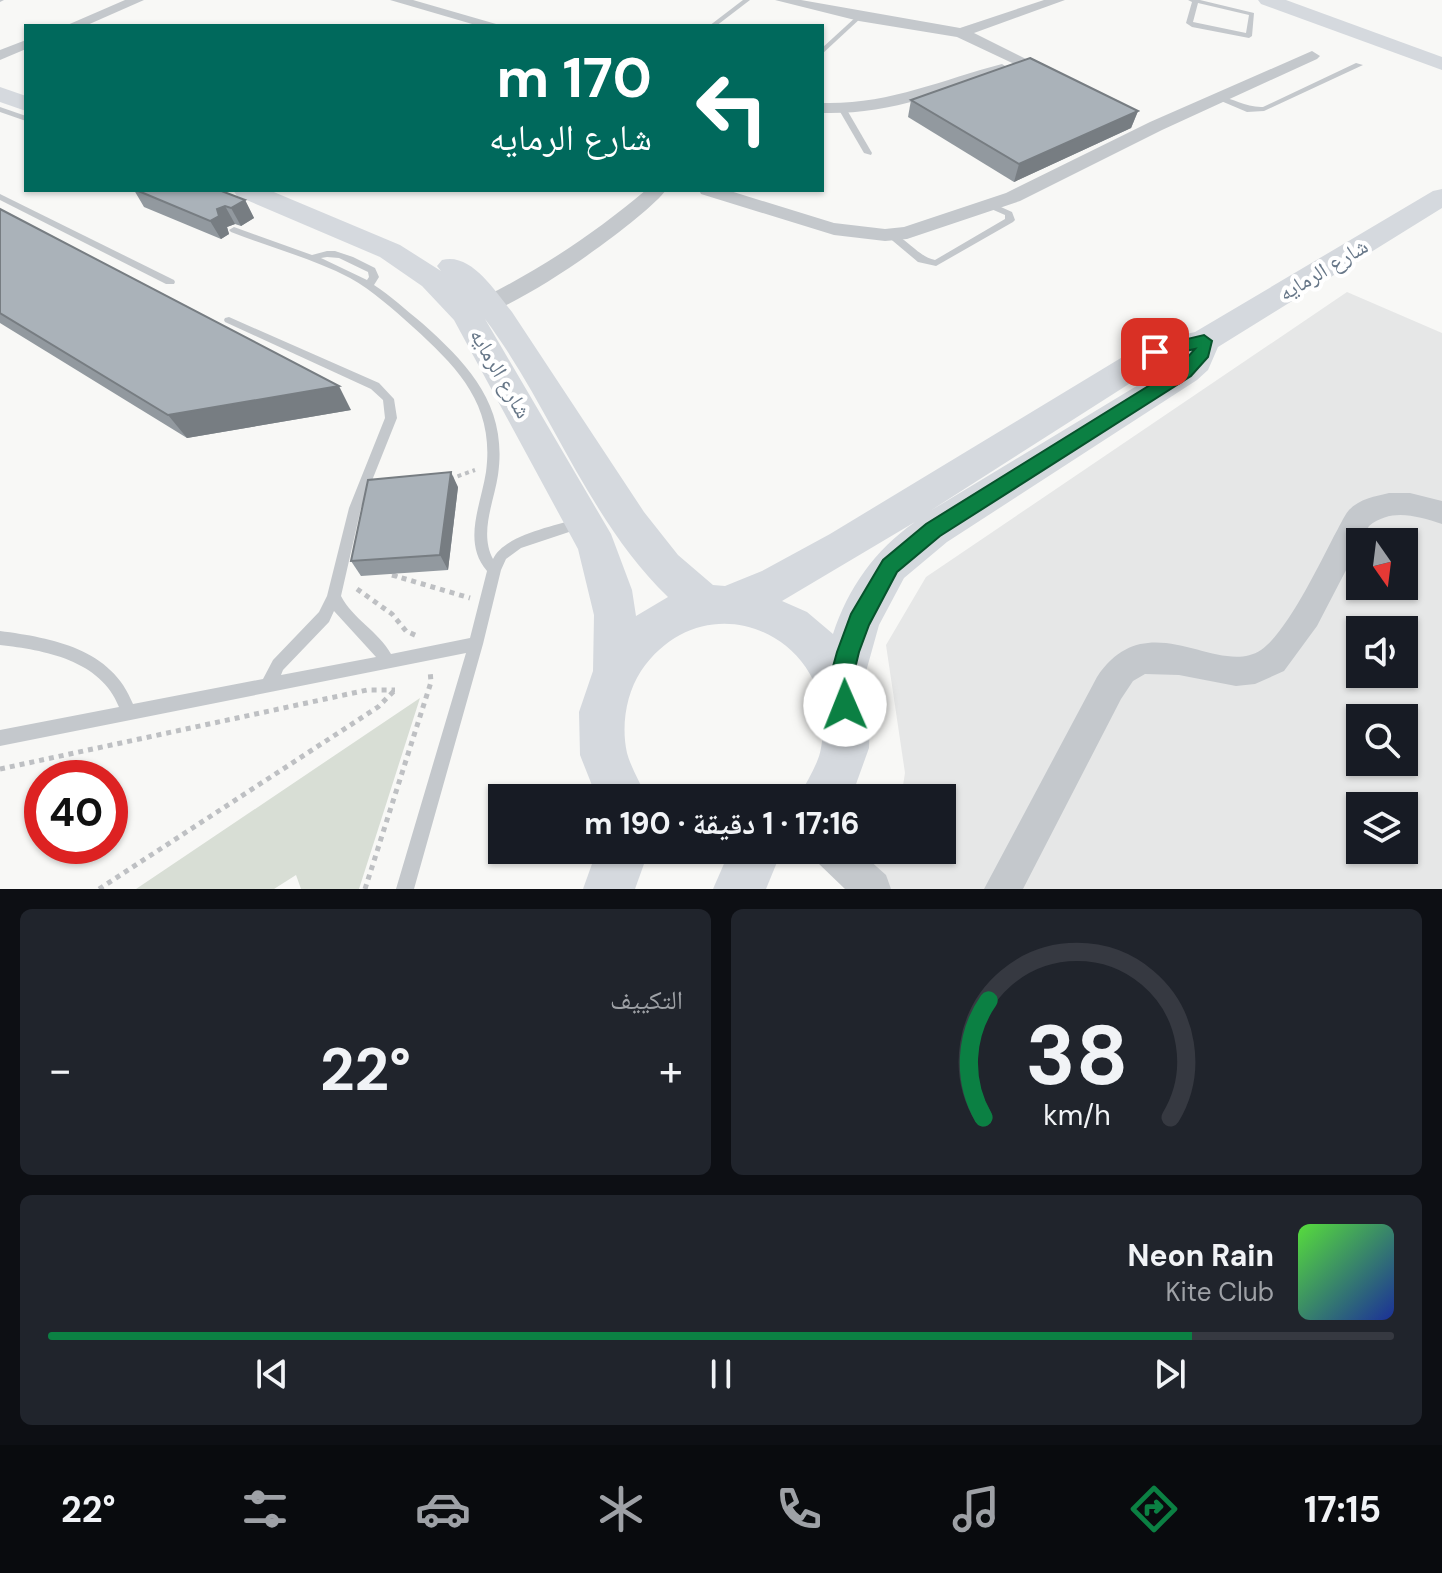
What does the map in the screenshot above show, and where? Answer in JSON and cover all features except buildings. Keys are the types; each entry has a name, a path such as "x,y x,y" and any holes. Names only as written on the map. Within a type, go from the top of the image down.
{"street":[{"path":"397,0 489,24"},
{"path":"424,24 470,0"},
{"path":"782,0 859,17 961,33 1064,81"},
{"path":"961,33 1058,0"},
{"path":"1268,0 1442,64"},
{"path":"76,24 128,1"},
{"path":"0,55 24,45"},
{"path":"715,192 849,232 892,236 992,206 1149,123 1218,98 1312,56"},
{"path":"824,108 843,110 887,105 1024,62"},
{"path":"0,75 24,84"},
{"path":"0,94 24,103"},
{"name":"شارع الرمايه","path":"251,192 390,251 478,309 664,567 716,605 777,584 844,546 1155,352 1204,341 1442,197"},
{"name":"شارع الرمايه","path":"302,192 396,230 426,247 467,278 478,309 585,521 611,590 615,615 614,669"},
{"path":"478,309 608,234 655,192"},
{"name":"شارع الرمايه","path":"840,685 859,621 890,566 933,530 1185,372 1202,353 1204,341"},
{"path":"1003,889 1109,688 1123,669 1146,658 1174,657 1210,669 1245,671 1273,661 1289,641 1359,518 1366,511 1387,503 1401,503 1442,513"},
{"path":"613,784 600,744 601,705 614,669 625,652 653,626 678,613 716,605 767,612 803,633 824,657 840,685 846,715 846,747 832,784"},
{"path":"609,889 618,864"},
{"path":"739,889 750,864"},
{"path":"846,864 872,889"}],"lane":[{"path":"715,24 747,0"},
{"path":"1194,0 1252,14 1249,36 1189,23 1194,0"},
{"path":"824,50 859,17"},
{"path":"1218,98 1250,110 1264,109 1359,65"},
{"path":"0,109 24,118"},
{"path":"843,110 868,153"},
{"path":"0,197 170,282"},
{"path":"892,236 921,260 936,263 1007,222 1009,214 992,206"},
{"path":"234,230 369,285 446,351 470,379 485,411 493,463 479,547 486,564 494,570"},
{"path":"229,320 375,386 390,403 389,424 355,508 334,596 324,617 278,665 268,685"},
{"path":"405,889 476,644 494,570 501,555 516,544 585,521"},
{"path":"334,596 344,616 376,643 386,660"},
{"path":"0,638 55,649 101,670 120,687 128,711"},
{"path":"0,738 476,644"}],"path":[{"path":"437,484 493,463"},
{"path":"393,561 390,574 486,603"},
{"path":"0,769 367,690 395,690 378,707 99,889"}],"shaded area":[{"path":"1347,292 1442,333 1442,889 852,889 869,864 956,864 956,784 903,784 905,773 886,645 926,577"},
{"path":"420,698 359,889 301,889 296,875 274,889 136,889"}],"route":[{"path":"845,705 840,685 848,652 859,621 890,566 933,530 1185,372 1202,353 1204,341 1155,352"}]}
